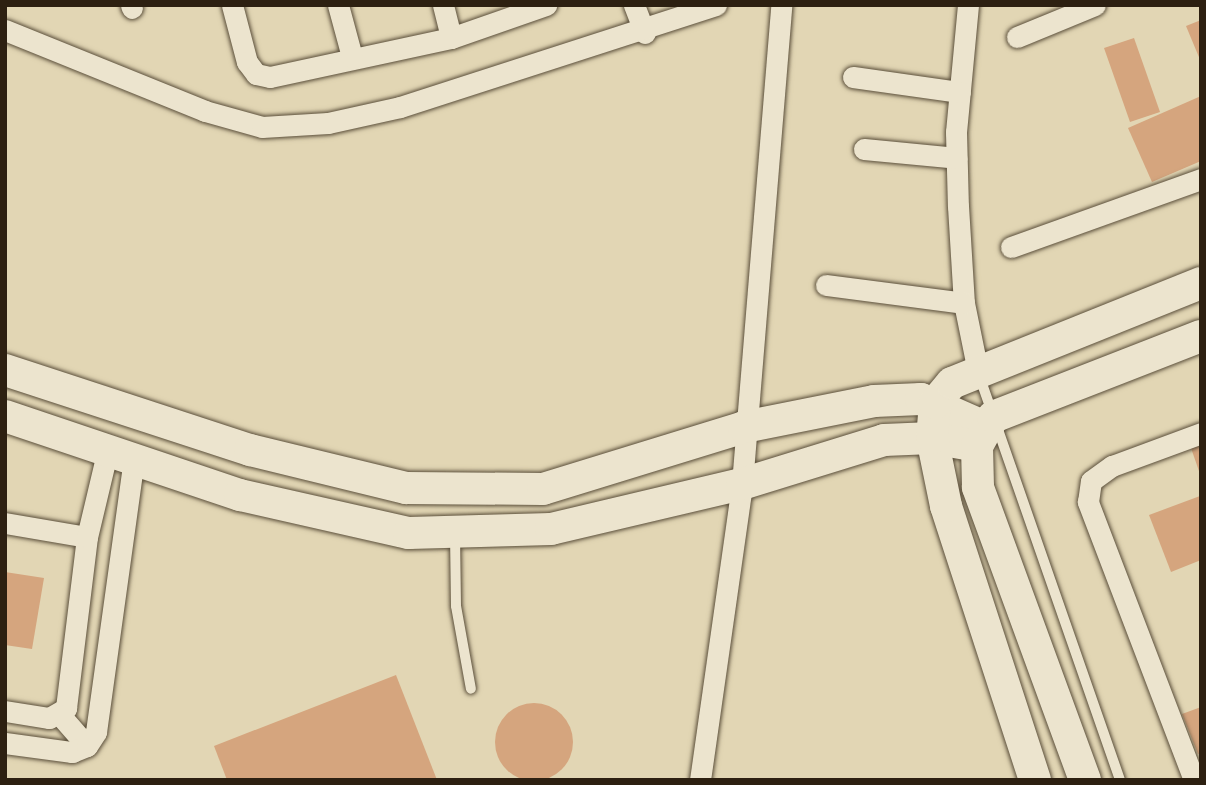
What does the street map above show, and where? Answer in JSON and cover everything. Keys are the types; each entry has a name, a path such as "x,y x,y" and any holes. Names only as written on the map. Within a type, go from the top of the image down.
{"street":[{"path":"232,5 247,62 256,74 270,77 352,57 451,38 546,5"},
{"path":"338,5 352,57"},
{"path":"443,5 451,38"},
{"path":"634,5 645,33"},
{"path":"5,30 205,111 262,127 328,122 400,107 645,33 716,5"},
{"path":"700,780 742,484 744,427 781,5"},
{"path":"968,5 957,158 964,303 978,372"},
{"path":"1017,37 1095,5"},
{"path":"853,77 960,92"},
{"path":"864,149 957,158"},
{"path":"1011,247 1201,179"},
{"path":"1035,780 946,506 932,438 935,403 952,383 1201,283"},
{"path":"826,285 964,303"},
{"path":"5,416 240,495 409,533 551,529 742,484 884,440 932,438 986,430 1201,336"},
{"path":"5,370 250,450 406,488 544,489 744,427 874,401 935,403 986,430"},
{"path":"986,430 978,487 1085,780"},
{"path":"1194,780 1088,502 1091,481 1112,466 1201,433"},
{"path":"60,715 66,708 88,537 121,454"},
{"path":"5,743 72,752 87,746 96,732 121,454"},
{"path":"5,523 88,537"},
{"path":"5,711 60,715 87,746"}],"lane":[{"path":"978,372 986,430 1120,780"},
{"path":"455,531 456,606 471,689"}],"building":[{"path":"1201,20 1201,62 1186,26"},
{"path":"1134,38 1160,112 1130,122 1104,48"},
{"path":"1201,96 1201,161 1152,182 1128,128"},
{"path":"1201,445 1201,474 1200,474 1191,448"},
{"path":"1200,496 1201,560 1171,572 1149,515"},
{"path":"5,572 44,578 32,649 5,645"},
{"path":"396,675 437,780 227,780 214,746"},
{"path":"534,703 549,706 562,714 570,727 573,742 570,757 562,770 549,778 534,781 519,778 506,770 498,757 495,742 498,727 506,714 519,706"},
{"path":"1201,707 1201,753 1198,754 1182,714"}]}
